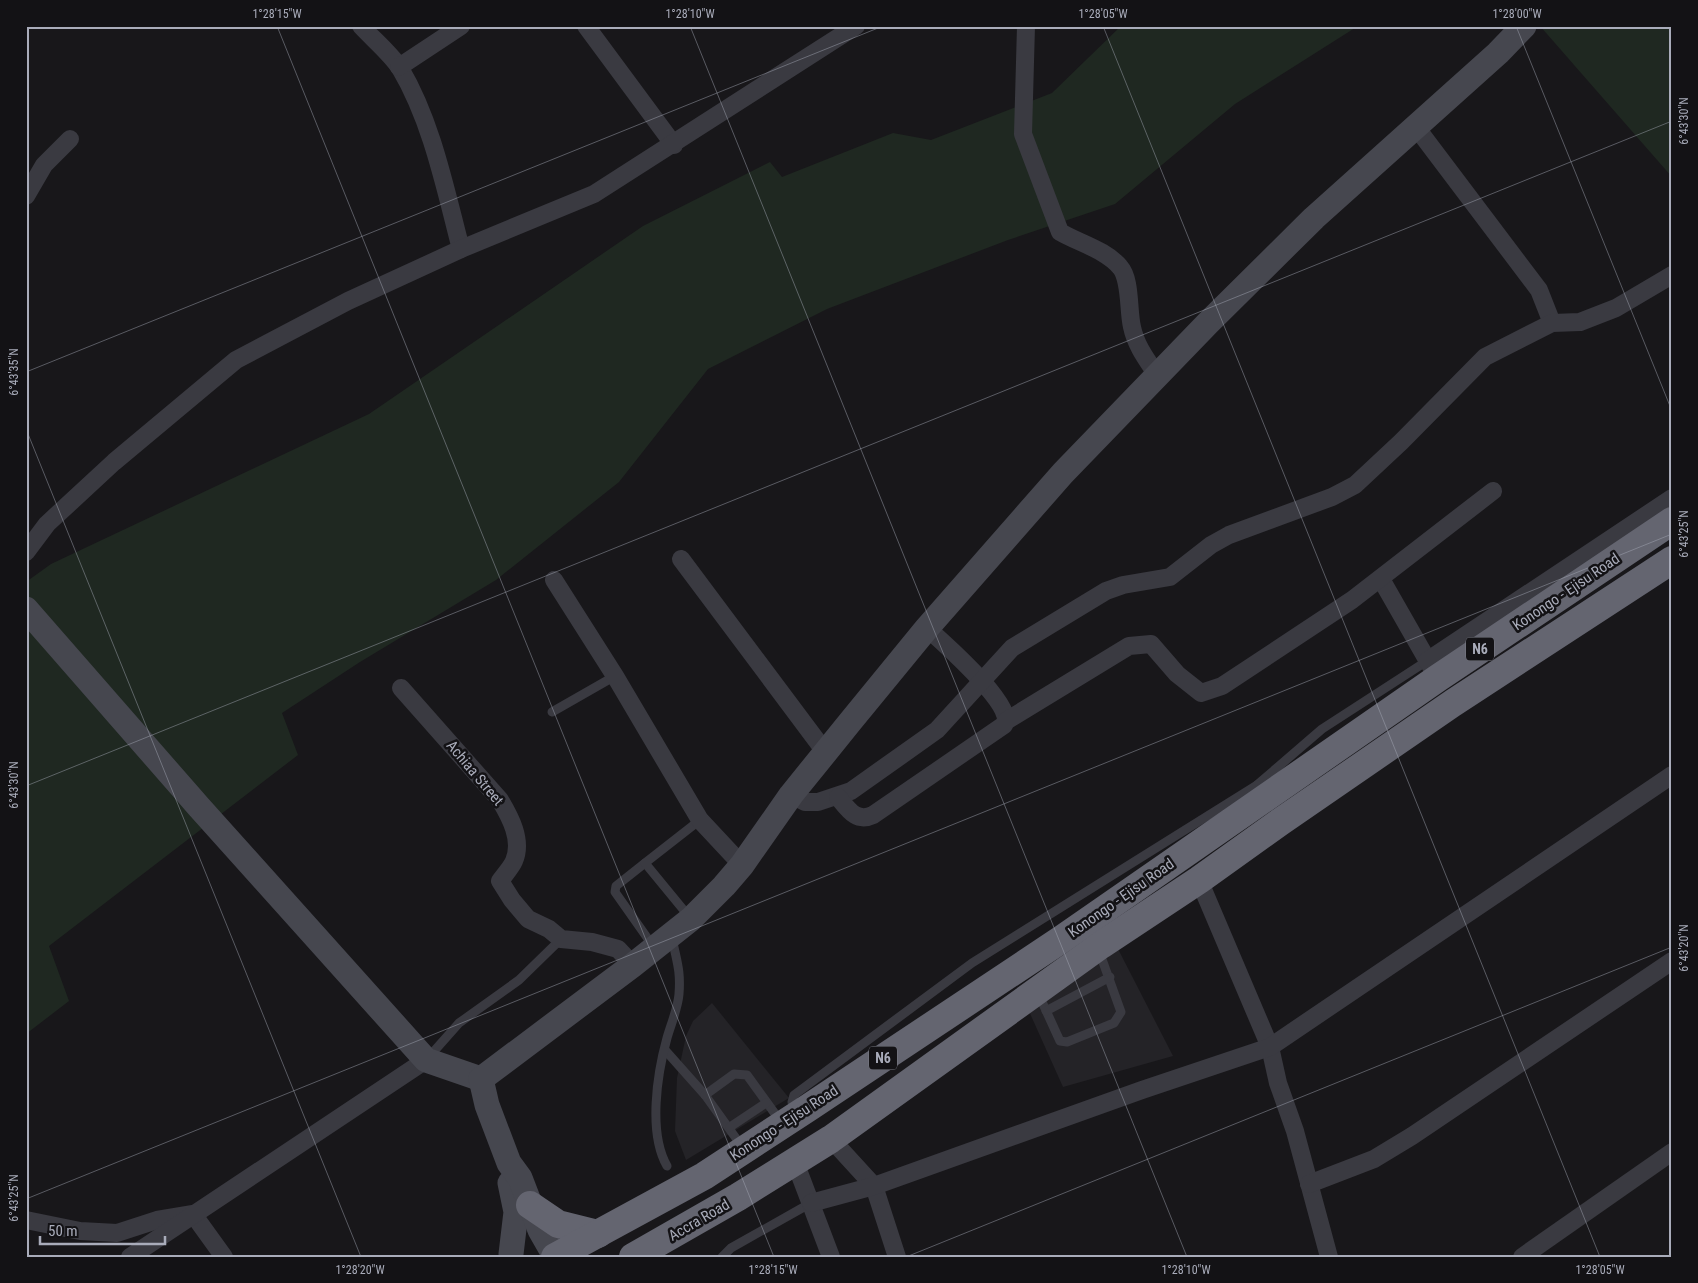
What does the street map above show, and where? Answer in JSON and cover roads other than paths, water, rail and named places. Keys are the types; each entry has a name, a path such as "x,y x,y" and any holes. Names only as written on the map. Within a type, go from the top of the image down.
{"highway":[{"name":"Konongo - Ejisu Road","path":"556,1255 704,1176 737,1138 790,1120 1062,939 1261,791 1432,669 1672,521"},
{"name":"Konongo - Ejisu Road","path":"738,1197 831,1139 1042,1001 1098,948 1453,703 1672,560"},
{"name":"Accra Road","path":"633,1257 738,1197"},
{"path":"530,1205 558,1224 598,1234"}],"main road":[{"path":"482,1080 691,919 742,865 791,795 928,628 1063,473 1314,218 1498,53 1524,26"},
{"path":"26,609 199,807 426,1060 482,1080"},
{"path":"482,1080 487,1105 509,1163 516,1212 509,1255 531,1247 556,1255"},
{"path":"509,1163 520,1178 530,1205 556,1255"}],"street":[{"path":"361,26 399,67 420,108 444,184 461,249"},
{"path":"399,67 461,26"},
{"path":"586,26 674,145"},
{"path":"26,552 47,524 114,462 236,360 348,301 461,249 594,194 674,145 856,26"},
{"path":"1026,26 1023,134 1060,232 1106,255 1121,268 1126,280 1132,327 1138,346 1157,376"},
{"path":"1416,127 1539,290 1552,323"},
{"path":"26,196 44,165 70,140"},
{"path":"791,795 805,802 818,802 838,797 858,786 938,730 1012,648 1089,600 1123,585 1170,577 1211,545 1229,534 1332,497 1355,484 1401,442 1485,357 1552,323 1580,322 1616,308 1672,275"},
{"path":"1006,721 1129,646 1150,644 1177,674 1201,693 1222,686 1382,579 1493,492"},
{"path":"1382,579 1432,669 1672,498"},
{"path":"682,559 826,753"},
{"path":"554,580 615,676 700,820 742,865"},
{"path":"838,797 852,814 866,819 1004,726 1006,714 982,681 928,628"},
{"name":"Achiaa Street","path":"401,688 500,800 512,821 516,841 514,860 500,881 512,900 528,919 549,929 561,939 592,942 618,950 633,965"},
{"path":"811,1203 874,1186 1142,1090 1270,1047 1672,775"},
{"path":"1199,880 1270,1047 1278,1083 1295,1130 1329,1257"},
{"path":"1309,1184 1366,1162 1412,1136 1672,961"},
{"path":"130,1257 426,1060"},
{"path":"831,1139 874,1186 897,1257"},
{"path":"1522,1257 1672,1152"},
{"path":"795,1162 831,1257"},
{"path":"26,1220 80,1232 117,1232 157,1220 193,1214"},
{"path":"193,1214 224,1257"}],"lane":[{"path":"552,712 615,676"},
{"path":"667,1166 661,1156 655,1115 660,1070 679,996 680,967 662,940 615,892 616,886 700,820"},
{"path":"645,863 691,919"},
{"path":"426,1060 459,1023 519,980 561,939"},
{"path":"1098,948 1110,977 1121,1012 1114,1023 1067,1042 1060,1041 1042,1001 1110,977"},
{"path":"665,1050 705,1095 737,1138 766,1103"},
{"path":"705,1095 734,1074 748,1075 766,1103 790,1120"},
{"path":"722,1257 731,1248 811,1203"}]}
